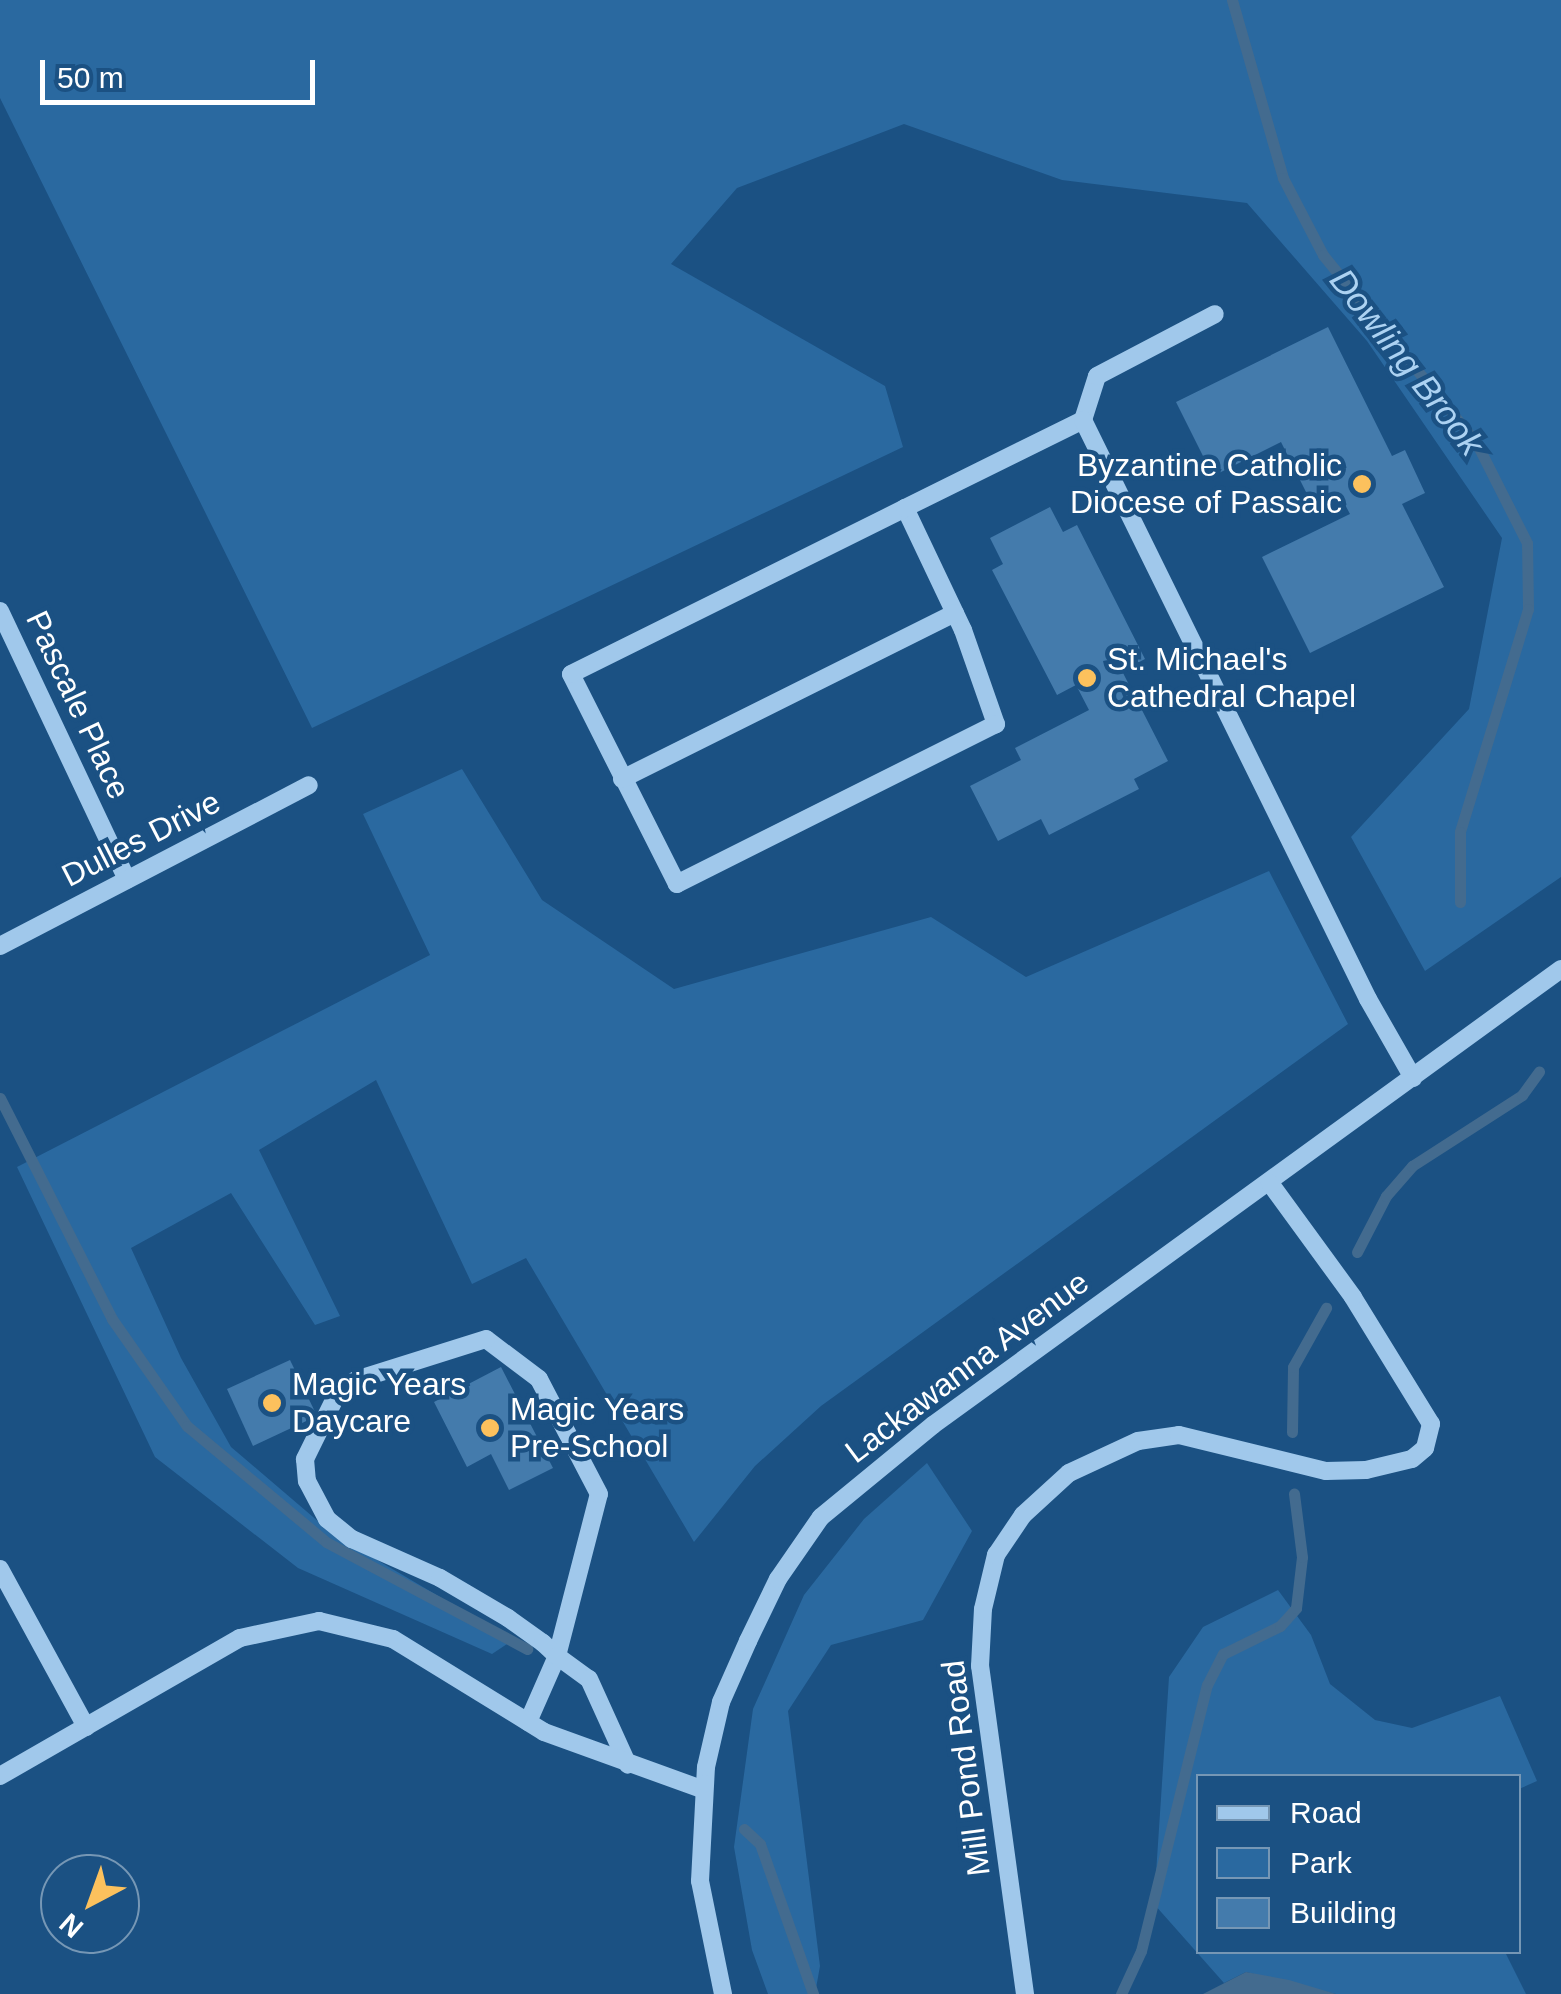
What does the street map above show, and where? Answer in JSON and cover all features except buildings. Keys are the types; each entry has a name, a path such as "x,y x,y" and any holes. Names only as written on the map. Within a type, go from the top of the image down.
{"street":[{"path":"1215,314 1098,376 1084,420 1368,999 1414,1078"},
{"path":"905,508 955,613 996,724 677,884 571,674 905,508 1084,420"},
{"name":"Pascale Place","path":"0,610 127,880"},
{"path":"622,779 955,613"},
{"name":"Dulles Drive","path":"0,946 310,786"},
{"name":"Lackawanna Avenue","path":"723,1994 700,1881 704,1790 721,1702 778,1579 821,1517 932,1425 1561,969"},
{"name":"Mill Pond Road","path":"1024,1994 980,1666 983,1609 996,1555 1023,1515 1069,1472 1138,1441 1179,1434 1326,1471 1396,1462 1426,1448 1431,1424 1353,1296 1270,1182"},
{"path":"528,1722 557,1656 599,1494 539,1379 486,1338 356,1380 338,1392 305,1459 307,1480 328,1519 352,1539 440,1578 557,1656 601,1694 628,1765"},
{"path":"0,1569 86,1727"},
{"path":"0,1776 240,1638 319,1621 392,1639 528,1722 628,1765 704,1790"}],"green space":[{"path":"0,0 1561,0 1561,877 1425,971 1351,837 1469,709 1502,538 1367,341 1247,203 1062,180 904,124 737,188 671,264 885,386 903,447 312,728 0,98"},
{"path":"462,769 542,900 674,989 931,917 1026,977 1269,871 1348,1024 821,1406 755,1466 694,1542 526,1258 472,1284 376,1080 259,1150 340,1316 315,1325 231,1193 131,1248 181,1358 231,1447 333,1534 513,1640 492,1654 298,1568 155,1457 17,1167 430,955 363,814"},
{"path":"927,1463 972,1531 923,1620 831,1645 788,1711 820,1966 815,1994 768,1994 752,1950 734,1847 753,1709 804,1595 864,1519"},
{"path":"1278,1590 1311,1635 1330,1684 1375,1720 1412,1728 1500,1696 1537,1781 1521,1788 1521,1774 1196,1774 1196,1951 1154,1904 1169,1677 1203,1627"},
{"path":"1198,1954 1506,1954 1526,1994 1336,1994 1246,1972 1224,1983"}],"shaded area":[{"path":"1246,1972 1289,1980 1336,1994 1203,1994"}],"waterway":[{"name":"Dowling Brook","path":"1232,0 1283,178 1323,255 1477,444 1527,543 1528,609 1460,832 1460,902"},
{"name":"Dowling Brook","path":"1357,1252 1386,1196 1412,1166 1522,1095 1539,1072"},
{"path":"0,1098 112,1319 187,1426 326,1542 527,1649"},
{"name":"Dowling Brook","path":"1292,1432 1293,1367 1326,1308"},
{"name":"Dowling Brook","path":"1121,1994 1141,1951 1207,1685 1223,1654 1280,1626 1296,1608 1302,1557 1294,1494"},
{"path":"744,1829 760,1844 813,1994"}],"place":[{"name":"Byzantine Catholic Diocese of Passaic","path":"1362,484"},
{"name":"St. Michael's Cathedral Chapel","path":"1087,678"},
{"name":"Magic Years Daycare","path":"272,1403"},
{"name":"Magic Years Pre-School","path":"490,1428"}]}
